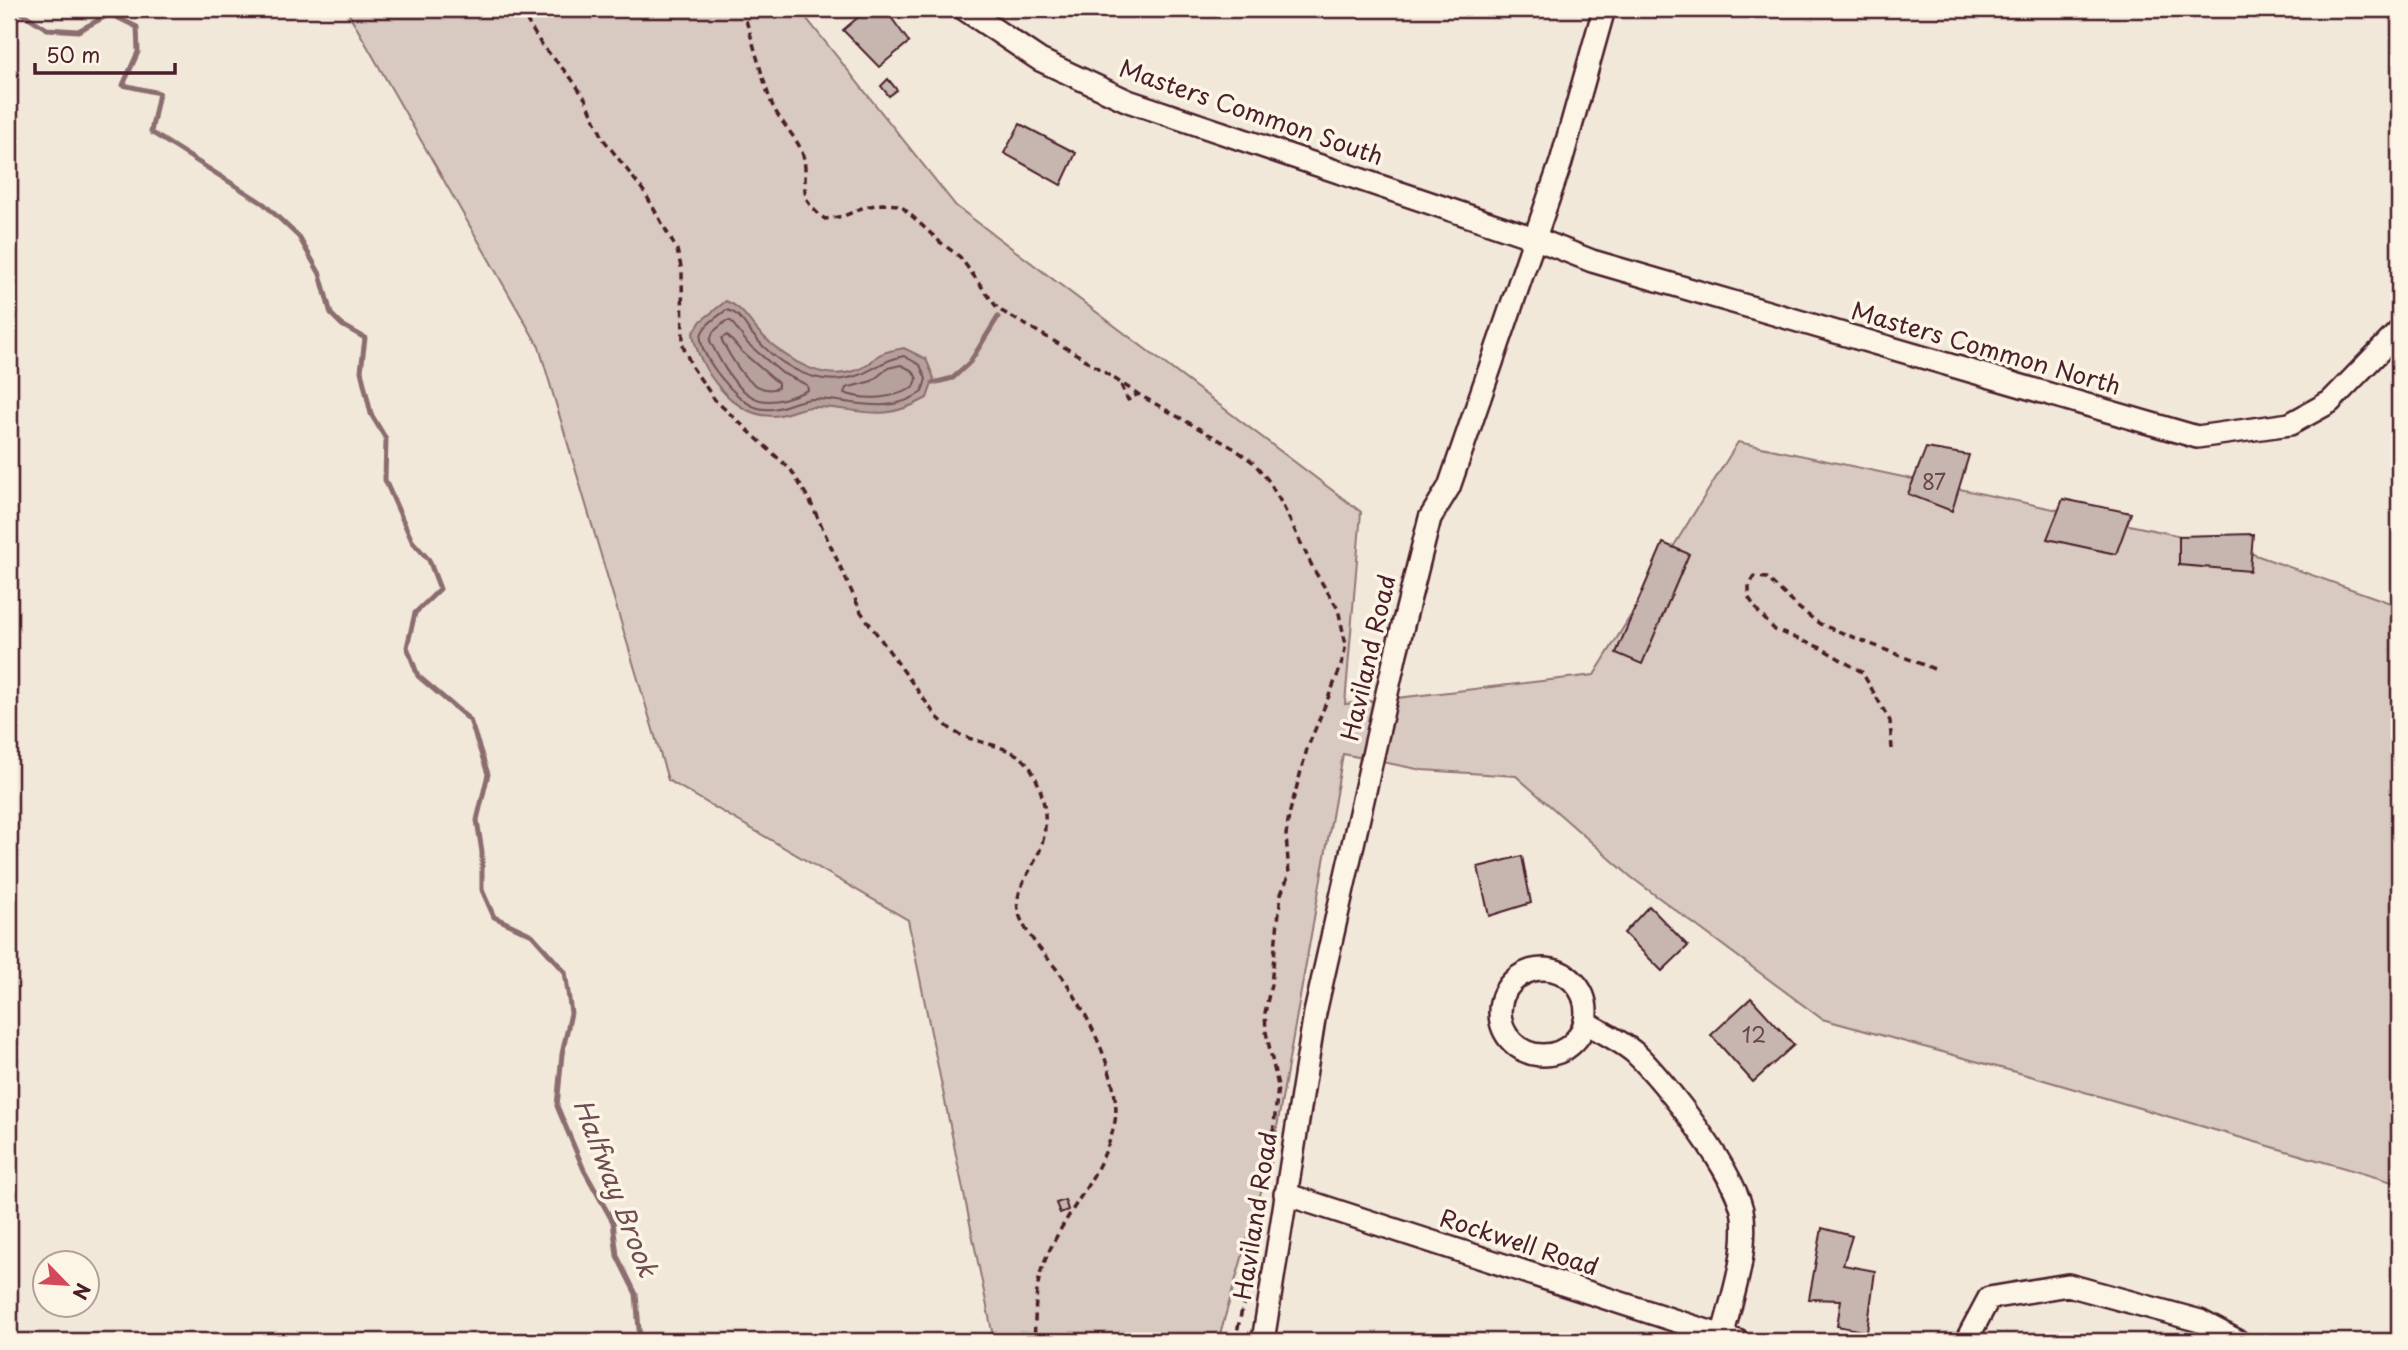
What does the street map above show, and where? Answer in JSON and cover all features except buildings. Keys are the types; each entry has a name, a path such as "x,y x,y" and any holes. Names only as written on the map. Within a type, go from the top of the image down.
{"street":[{"name":"Masters Common South","path":"964,9 1040,60 1128,101 1534,238"},
{"name":"Haviland Road","path":"1263,1341 1315,1013 1396,653 1430,517 1449,487 1561,162 1604,9"},
{"name":"Masters Common North","path":"1534,238 1591,261 2197,438 2290,424 2330,402 2399,331"},
{"path":"1536,970 1550,970 1564,974 1575,983 1583,995 1585,1022 1580,1035 1570,1046 1557,1053 1536,1055 1516,1046 1507,1036 1501,1023 1500,1008 1504,994 1518,978 1536,970"},
{"path":"1585,1022 1634,1052 1682,1105 1736,1190 1743,1215 1742,1259 1730,1339"},
{"name":"Rockwell Road","path":"1285,1194 1730,1339"},
{"path":"1966,1341 1989,1298 2068,1285 2200,1321 2238,1341"}],"path":[{"path":"520,9 541,44 586,100 604,140 645,193 672,240 681,271 683,346 701,382 728,414 791,470 810,501 861,612 936,716 949,729 962,736 1019,756 1030,766 1044,798 1045,823 1041,848 1021,888 1017,904 1027,930 1062,977 1086,1018 1106,1060 1116,1101 1115,1122 1108,1144 1043,1264 1036,1301 1034,1341"},
{"path":"742,9 771,101 780,121 801,150 805,172 805,199 811,209 825,219 844,216 864,207 900,205 960,257 998,309 1225,443 1254,463 1282,504 1304,552 1338,609 1346,645 1340,669 1307,750 1286,835 1289,874 1281,894 1273,972 1265,1013 1266,1032 1278,1086 1270,1171"},
{"path":"1120,383 1128,400 1138,394"},
{"path":"1892,749 1890,721 1862,672 1821,648 1775,630 1749,598 1749,586 1754,577 1767,578 1820,624 1934,669"},
{"path":"1235,1341 1258,1240"}],"shaded area":[{"path":"346,9 799,9 956,206 1361,512 1345,704 1594,675 1738,442 2233,547 2399,606 2399,1184 2030,1076 1822,1019 1631,877 1516,776 1422,770 1343,754 1273,1150 1218,1341 994,1341 908,920 668,780 539,347"}],"water":[{"path":"726,301 742,311 760,333 783,353 809,368 823,372 852,372 866,366 877,356 904,348 926,359 934,378 927,398 895,411 882,413 813,407 772,416 744,408 731,399 710,375 696,347 693,333 701,321"}],"waterway":[{"name":"Halfway Brook","path":"23,9 22,13 47,29 78,31 110,14 137,27 138,52 123,85 159,93 151,132 264,204 299,237 320,274 331,314 342,325 365,338 361,371 371,414 386,439 385,480 412,541 429,560 440,589 415,613 407,647 418,676 470,720 488,774 477,820 482,852 482,890 494,917 532,935 565,972 571,1013 562,1054 557,1106 584,1170 613,1222 617,1256 636,1294 640,1341"},
{"path":"933,383 953,378 970,362 998,317"}]}
